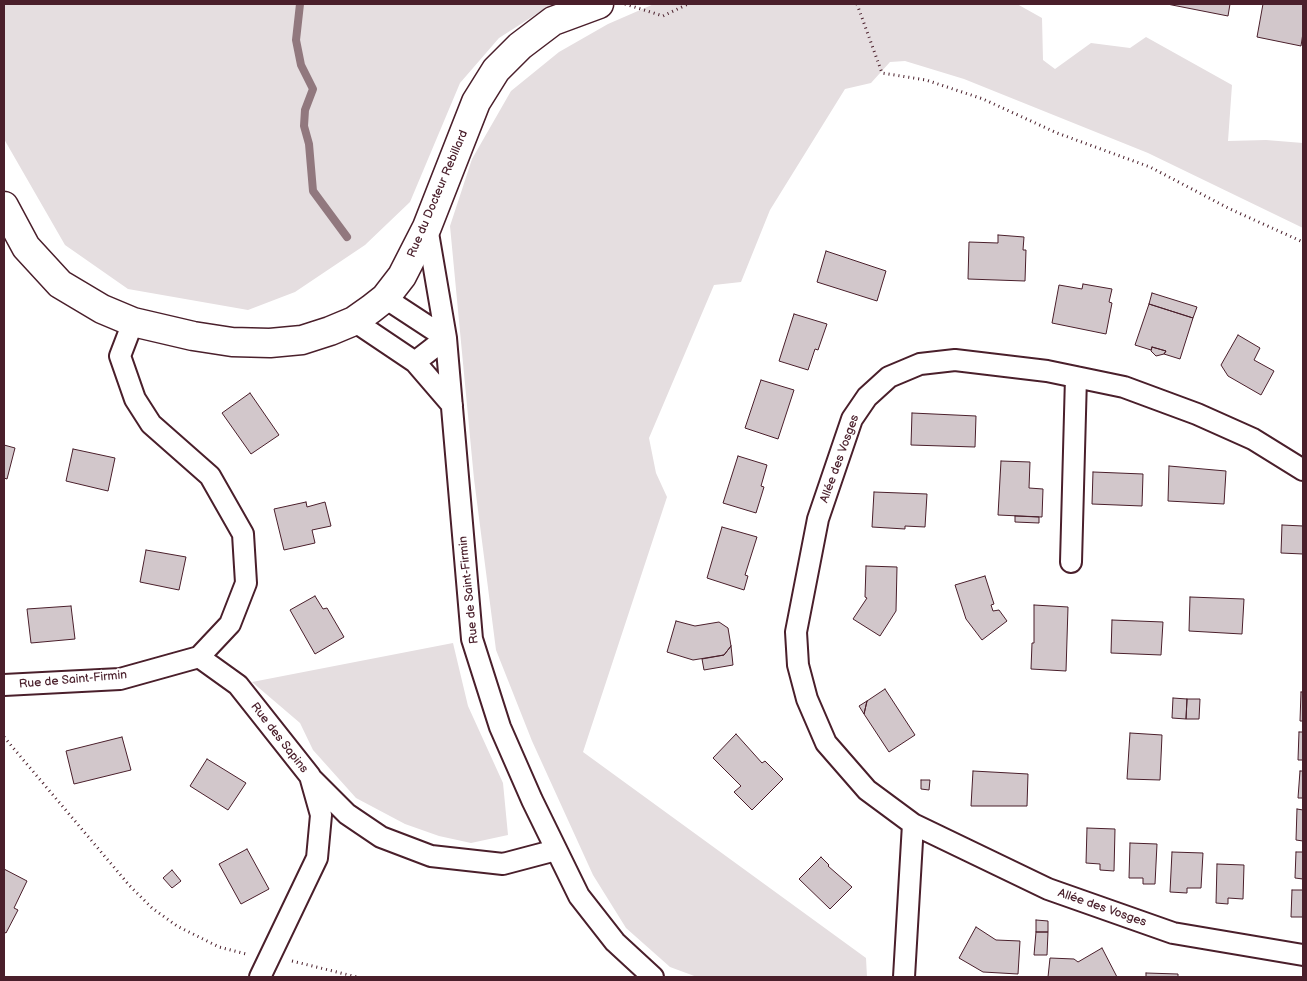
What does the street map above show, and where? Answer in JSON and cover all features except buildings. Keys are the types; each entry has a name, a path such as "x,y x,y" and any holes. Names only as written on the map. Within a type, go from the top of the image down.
{"main road":[{"name":"Rue du Docteur Rebillard","path":"4,206 26,247 60,284 102,309 133,322 193,336 232,342 270,343 302,340 354,321 385,298 402,276 427,227 476,102 496,70 520,46 553,21 599,4"}],"street":[{"name":"Rue de Saint-Firmin","path":"427,227 446,338 472,639 500,727 556,850 580,896 615,942 644,975"},
{"path":"385,298 446,338 415,362"},
{"path":"354,321 415,362 452,406"},
{"path":"133,322 120,356 136,399 151,424 210,476 243,534 246,583 230,624 199,657"},
{"name":"Allée des Vosges","path":"1303,470 1254,439 1197,414 1124,387 1047,371 955,360 920,364 889,378 867,398 852,419 818,519 796,632 798,665 807,699 826,742 867,790 913,824 1048,889 1173,933 1303,955"},
{"path":"1071,562 1076,377"},
{"name":"Rue de Saint-Firmin","path":"4,685 120,679 199,657"},
{"name":"Rue des Sapins","path":"199,657 238,685 310,776 321,816 318,858 267,963"},
{"path":"310,776 347,814 382,837 431,856 503,864 556,850"},
{"path":"904,977 913,824"}],"path":[{"path":"624,4 663,16 688,4"},
{"path":"857,4 882,74 926,80 983,99 1057,133 1150,167 1230,209 1303,242"},
{"path":"4,737 129,885 152,908 177,926 219,947 267,963 299,964 357,977"}],"shaded area":[{"path":"4,4 552,4 499,38 460,83 410,202 365,245 295,292 248,310 128,289 65,245 4,139"},
{"path":"654,4 1017,4 1042,18 1043,60 1055,69 1091,43 1130,48 1146,37 1232,85 1228,141 1266,140 1303,143 1303,228 1148,153 964,79 905,61 890,62 871,83 845,89 770,210 741,282 714,285 649,438 656,473 667,497 583,752 866,958 867,977 697,977 670,967 626,928 593,875 532,741 496,650 474,479 450,226 472,159 511,91 559,52 608,24"},
{"path":"453,643 468,706 503,783 508,835 471,843 439,836 405,824 356,798 313,750 300,723 252,682"}],"waterway":[{"path":"300,4 296,40 301,65 313,89 305,110 304,126 309,144 313,191 347,237"}]}
